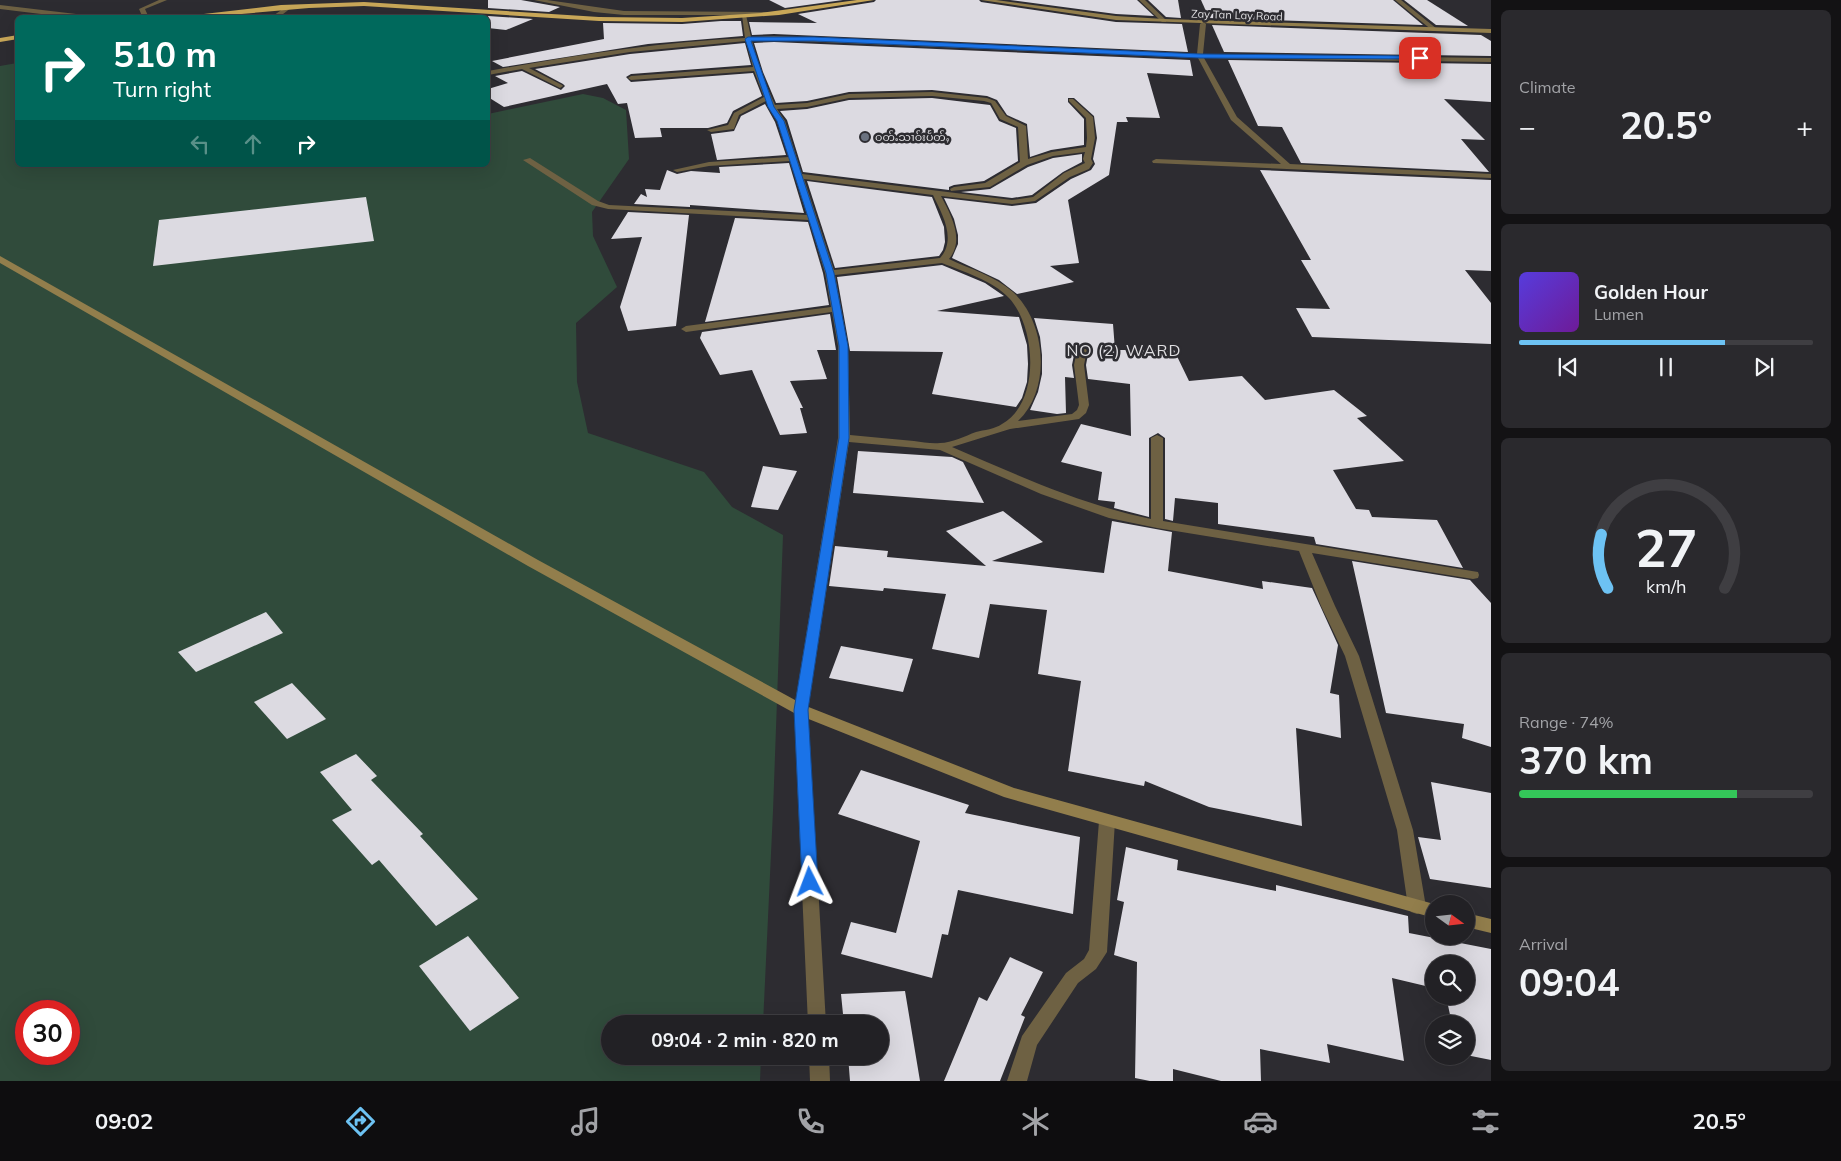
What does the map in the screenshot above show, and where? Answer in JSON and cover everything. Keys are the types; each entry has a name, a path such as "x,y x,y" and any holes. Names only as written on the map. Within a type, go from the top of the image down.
{"highway":[{"path":"204,15 289,7 390,5 568,18 724,18 871,0"},
{"path":"0,40 15,38"}],"street":[{"path":"144,15 141,10 143,8 164,0"},
{"path":"537,0 624,13 766,13"},
{"name":"Zay Tan Lay Road","path":"984,0 1116,18 1164,22 1490,32"},
{"path":"1142,0 1164,22"},
{"path":"1398,0 1435,30"},
{"path":"25,3 36,10"},
{"path":"0,7 72,15"},
{"path":"277,15 289,7"},
{"path":"744,16 748,24 748,39 769,103 781,121 830,273 843,346 844,438 801,710 817,1015"},
{"path":"1203,24 1200,56 1210,79 1234,118 1287,165"},
{"path":"490,73 624,50 748,39 805,39 1200,56 1491,60"},
{"path":"520,66 560,86"},
{"path":"630,78 758,69"},
{"path":"711,130 731,127 736,114 740,111 769,103 807,105 849,96 932,94 984,98 993,102 1003,117 1022,126 1024,162"},
{"path":"798,176 1012,202 1034,199 1067,175 1086,167 1090,163 1088,158 1091,138 1089,117 1071,100"},
{"path":"892,188 960,189 987,185 1024,162 1052,154 1088,150"},
{"path":"677,170 709,164 792,159"},
{"path":"527,160 595,203 608,207 811,218"},
{"path":"1156,161 1287,165 1491,176"},
{"path":"936,193 952,231 952,245 948,256 943,260"},
{"path":"0,259 533,563 801,710 1010,793 1425,909"},
{"path":"830,273 943,260 987,280 1011,294 1022,306 1029,321 1035,350 1034,382 1026,408 1007,426"},
{"path":"686,329 837,309"},
{"path":"942,447 1007,426 1075,417 1082,411 1084,405 1080,365 1082,350"},
{"path":"844,438 942,447 1045,491 1112,514 1156,524 1473,575"},
{"path":"1156,524 1157,438"},
{"path":"1304,548 1328,606 1352,656 1405,830 1417,907"},
{"path":"1016,1081 1029,1042 1072,978 1090,964 1098,952 1107,821"},
{"path":"1475,922 1491,926"},
{"path":"819,1065 820,1081"}],"green space":[{"path":"15,63 15,167 490,167 490,114 583,94 603,98 626,110 629,159 592,212 593,236 617,287 576,323 577,382 588,433 704,472 732,507 783,535 763,1015 601,1015 601,1065 761,1065 760,1081 0,1081 0,66"}],"building":[{"path":"488,0 521,0 560,7 549,12 488,8"},
{"path":"769,0 843,0 785,8"},
{"path":"876,0 979,0 981,2 1116,22 1182,24 1188,52 774,34 752,35 749,22 817,23 798,14 874,2"},
{"path":"1010,0 1137,0 1154,16 1116,14"},
{"path":"1148,0 1178,0 1181,18 1166,17"},
{"path":"1201,0 1393,0 1423,25 1209,18"},
{"path":"1404,0 1427,0 1468,26 1436,25"},
{"path":"490,16 533,19 506,30 490,28"},
{"path":"741,21 743,36 648,44 503,67 492,61 604,39 603,23 682,24"},
{"path":"1212,25 1481,35 1491,41 1491,56 1224,52"},
{"path":"774,42 1190,60 1193,76 1147,73 1160,118 1126,117 1128,122 1117,122 1109,175 1068,200 1079,263 1050,266 1074,282 1017,294 999,280 952,258 958,244 958,235 954,219 944,198 1012,206 1036,203 1071,179 1091,170 1095,164 1093,159 1097,138 1094,116 1074,98 1068,98 1068,102 1084,119 1084,145 1051,150 1030,157 1027,124 1007,115 997,100 987,96 932,90 849,92 807,101 776,103 763,72 754,43"},
{"path":"745,43 751,65 631,74 626,77 631,82 753,73 762,96 733,111 727,123 708,128 660,128 662,137 635,138 627,103 618,104 607,84 504,107 490,98 490,88 508,83 495,76 522,71 561,90 565,86 563,84 535,69 630,54"},
{"path":"1228,60 1491,64 1491,102 1444,99 1485,140 1461,139 1489,172 1301,163 1282,127 1258,126"},
{"path":"932,98 990,105 999,121 1016,128 1018,161 984,181 954,185 949,187 949,190 803,172 787,120 780,111 807,109 849,100"},
{"path":"765,104 775,122 786,155 717,160 711,134 734,131 741,116"},
{"path":"1082,154 1082,162 1063,172 1032,195 1012,198 961,192 990,189 1028,167 1053,158"},
{"path":"789,163 804,213 690,205 690,207 634,204 641,194 647,197 645,189 660,190 667,170 677,174 691,171 720,173 719,167"},
{"path":"1260,170 1491,180 1491,271 1465,270 1491,303 1491,344 1312,337 1296,308 1330,309 1301,260 1311,260"},
{"path":"807,181 932,197 944,227 945,242 943,250 939,256 835,268"},
{"path":"366,197 374,241 153,266 159,220"},
{"path":"628,212 689,215 676,326 628,331 620,307 642,237 611,239"},
{"path":"735,218 808,222 823,273 829,305 705,322"},
{"path":"942,265 985,283 1004,296 937,311 1019,317 1027,345 1028,364 1027,382 1022,398 1016,407 932,394 943,352 850,351 837,277"},
{"path":"830,314 836,350 817,350 827,379 790,381 803,408 800,408 807,433 780,435 752,370 720,375 700,338 702,332"},
{"path":"1034,318 1113,324 1115,350 1174,350 1189,381 1242,376 1265,400 1334,390 1367,416 1357,418 1404,461 1333,470 1356,509 1369,510 1372,517 1437,520 1463,568 1316,544 1314,537 1218,524 1218,503 1175,498 1173,521 1165,519 1165,438 1158,433 1149,438 1149,517 1114,508 1115,502 1098,500 1102,472 1061,462 1081,424 1131,436 1130,384 1088,379 1086,365 1089,349 1081,345 1075,350 1072,365 1074,378 1065,377 1066,413 1057,414 1030,410 1038,392 1042,374 1040,337"},
{"path":"858,451 952,457 963,462 984,503 853,493"},
{"path":"763,466 797,471 778,510 751,507"},
{"path":"1003,511 1043,542 992,561 1104,573 1112,521 1172,532 1168,571 1263,589 1262,581 1312,588 1338,645 1330,693 1339,695 1341,738 1296,728 1302,826 1209,807 1145,781 1144,786 1068,771 1081,681 1038,674 1047,610 990,604 979,658 932,649 946,594 884,588 883,591 829,586 835,546 888,551 887,557 986,566 946,531"},
{"path":"1352,561 1470,580 1491,603 1491,747 1462,738 1464,724 1386,713"},
{"path":"266,612 283,633 196,672 178,652"},
{"path":"841,646 913,659 903,692 829,678"},
{"path":"292,683 326,719 287,739 254,702"},
{"path":"356,754 377,776 371,780 423,834 420,836 478,899 436,926 379,860 372,865 332,820 352,810 320,772"},
{"path":"861,770 969,805 965,813 1080,837 1073,914 958,890 948,935 942,934 932,978 841,954 851,922 896,933 920,841 838,814"},
{"path":"1431,782 1491,793 1491,888 1430,879 1418,837 1441,840"},
{"path":"1126,847 1178,860 1177,870 1276,891 1276,885 1408,916 1409,933 1425,936 1425,945 1470,945 1491,949 1491,1060 1475,1057 1475,1015 1450,1015 1448,1005 1475,1005 1475,955 1425,955 1425,986 1392,978 1404,1061 1327,1044 1330,1063 1260,1049 1261,1081 1221,1081 1173,1069 1173,1081 1150,1081 1135,1078 1137,962 1114,955 1124,902 1117,900"},
{"path":"468,936 519,998 470,1031 419,966"},
{"path":"1010,957 1043,972 1021,1015 1025,1017 1000,1081 944,1081 979,997 987,1001"},
{"path":"905,991 920,1081 850,1081 849,1065 889,1065 889,1015 843,1015 841,994"}],"place":[{"name":"ဝတ်ႉသၢဝ်းပႅတ်ႇ","path":"865,137"}],"district":[{"name":"NO (2) WARD","path":"1124,350"}],"route":[{"path":"810,882 801,710 844,438 843,346 830,273 781,121 771,107 748,39 814,39 1200,56 1420,58"}]}
